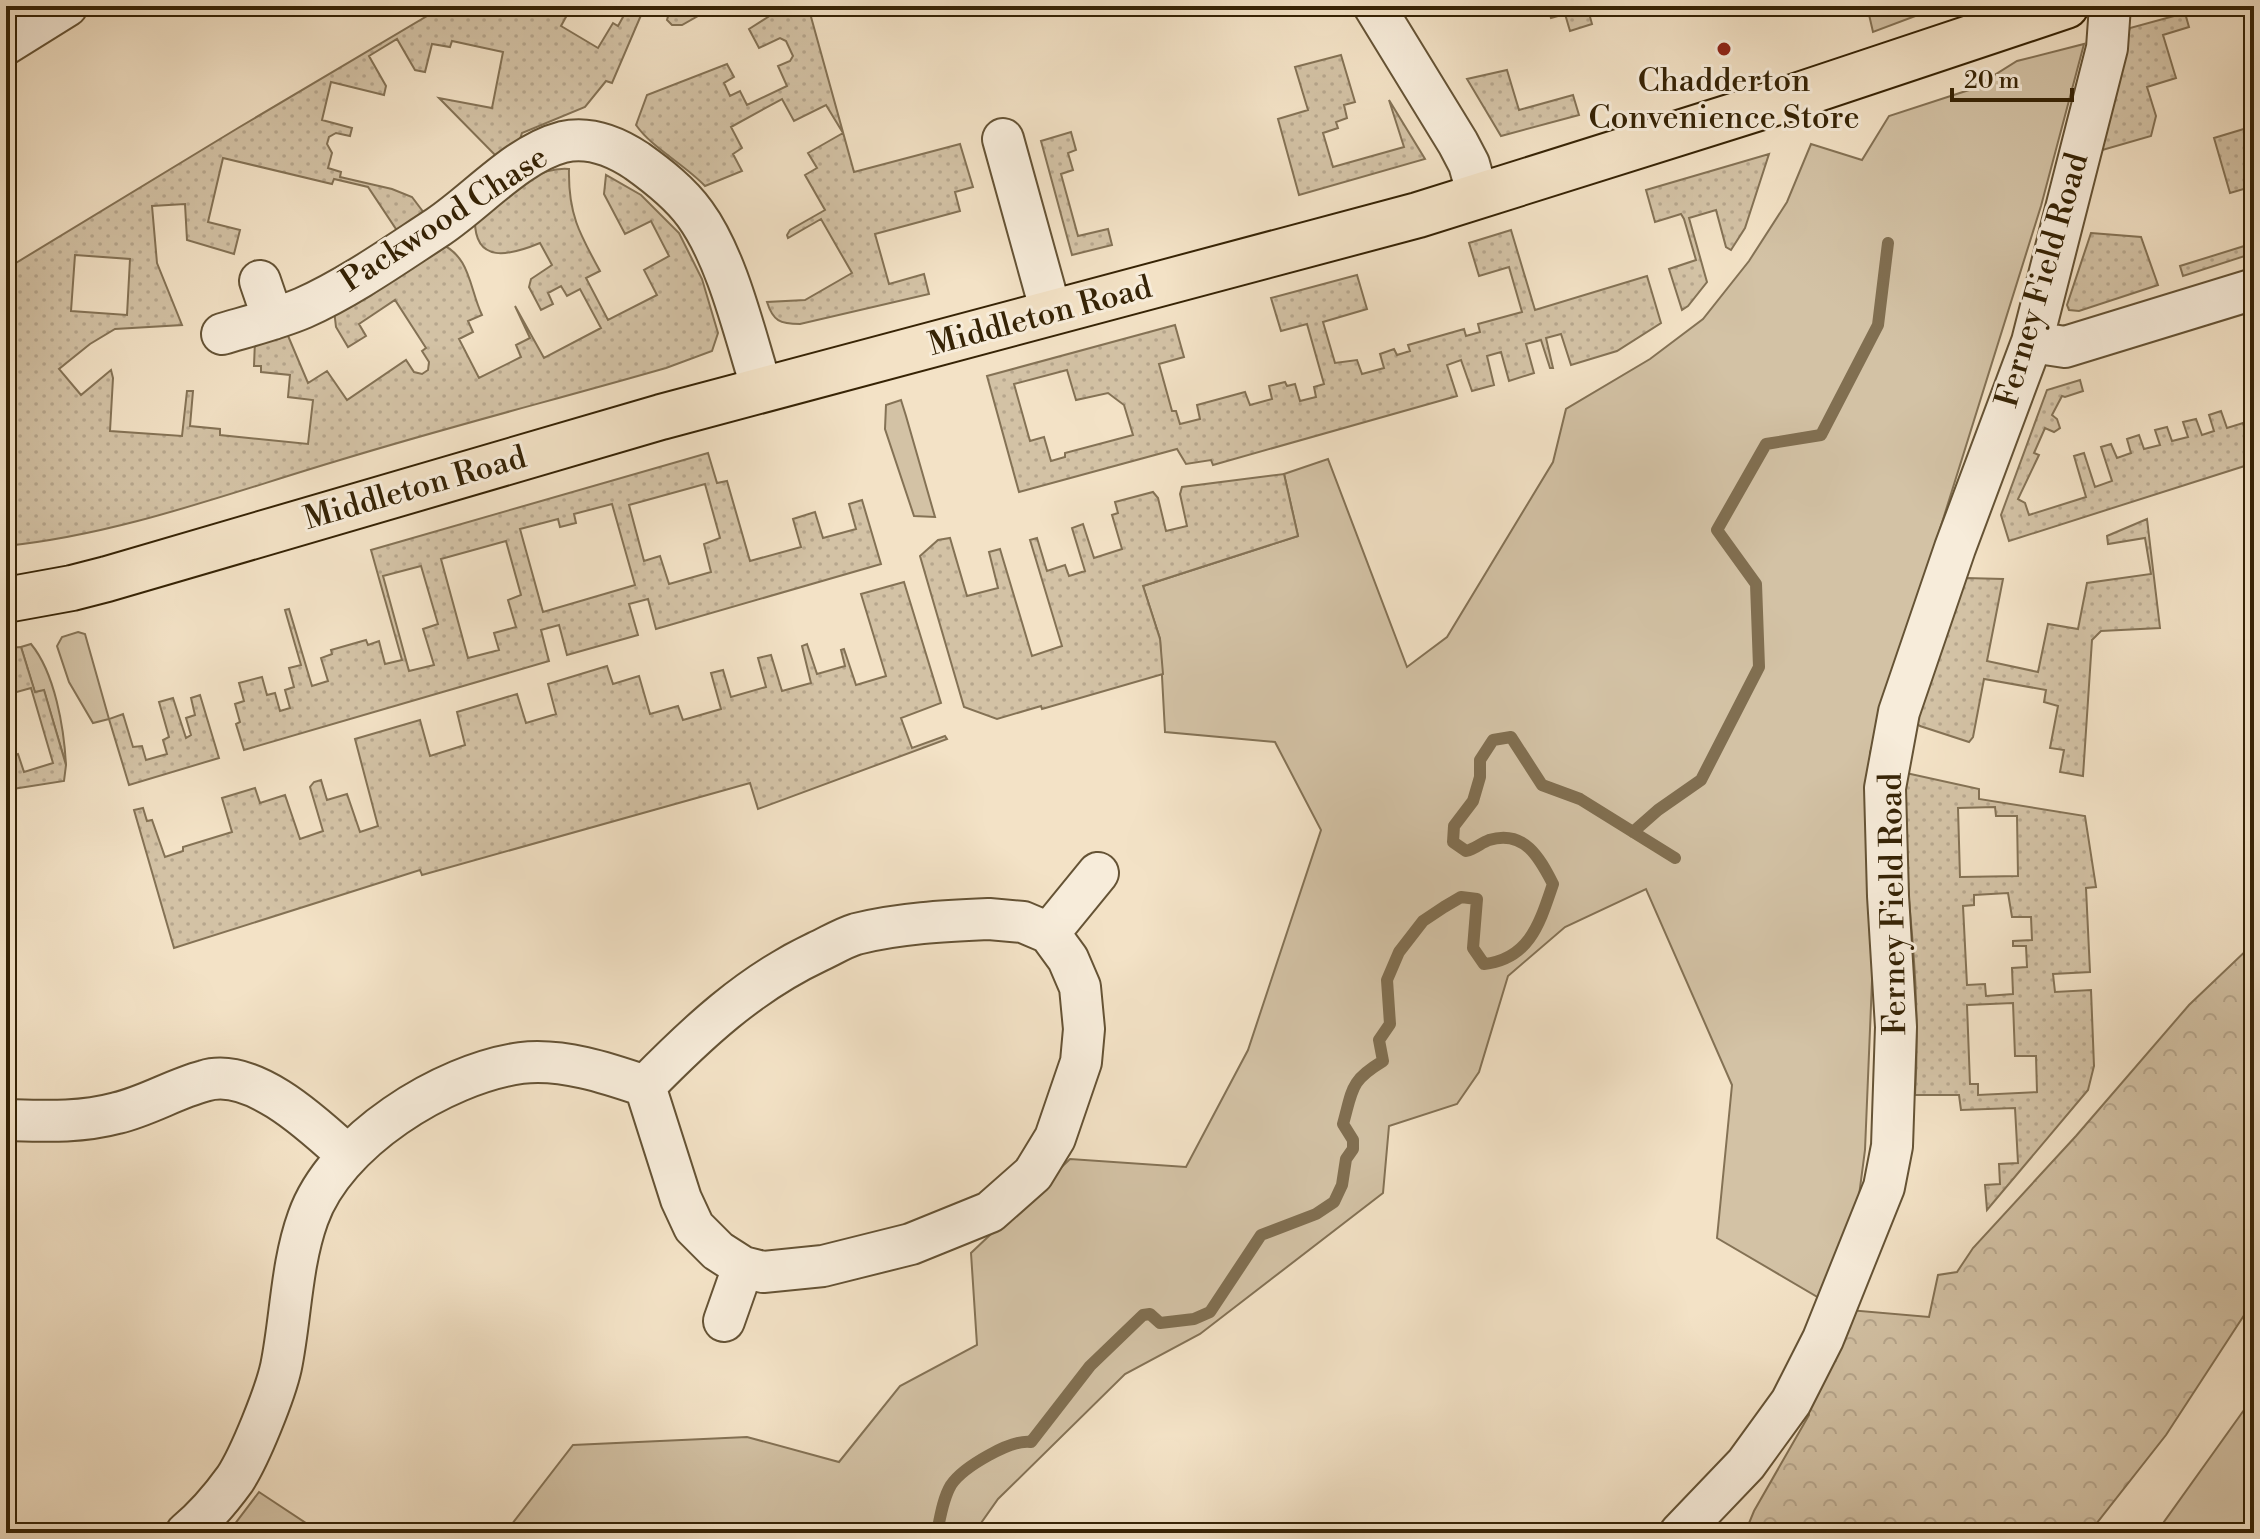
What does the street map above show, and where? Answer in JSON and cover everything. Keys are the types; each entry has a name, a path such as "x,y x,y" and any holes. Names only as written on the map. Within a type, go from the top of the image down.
{"main road":[{"name":"Middleton Road","path":"6,600 107,579 762,389 1418,215 1781,101 2066,6"}],"street":[{"path":"6,44 67,6"},
{"path":"1374,6 1458,143 1469,164 1478,196"},
{"name":"Ferney Field Road","path":"1680,1533 1746,1464 1791,1402 1823,1339 1884,1187 1892,1146 1896,1027 1885,788 1893,743 1899,712 1955,548 2032,342 2107,48 2110,6"},
{"path":"1003,139 1051,312"},
{"name":"Packwood Chase","path":"222,334 273,319 332,293 416,241 541,150 566,141 601,142 656,174 694,213 714,246 762,389"},
{"path":"260,281 273,319"},
{"path":"2032,342 2065,347 2254,289"},
{"path":"1049,933 1098,873"},
{"path":"989,919 1023,922 1049,933 1068,959 1080,987 1084,1029 1081,1062 1055,1138 1033,1174 990,1212 911,1244 823,1266 763,1272 743,1267 718,1251 694,1227 681,1199 645,1086 696,1035 743,995 784,968 853,935 915,923 989,919"},
{"path":"186,1533 235,1478 261,1424 280,1370 296,1260 308,1215 347,1155 426,1097 474,1074 522,1063 566,1065 610,1074 645,1086"},
{"path":"6,1120 77,1121 119,1113 207,1079 224,1079 238,1081 278,1098 347,1155"},
{"path":"724,1321 743,1267"}],"green space":[{"path":"444,6 572,6 561,26 598,48 613,23 618,26 628,8 626,6 645,6 612,83 606,81 585,107 522,133 518,145 498,158 439,98 492,108 503,52 452,41 450,47 432,44 425,72 415,70 397,39 369,56 386,86 384,95 331,82 322,120 352,128 350,136 336,133 329,137 327,144 332,153 328,168 341,172 340,177 412,197 427,217 400,235 368,187 334,179 332,184 223,158 208,222 240,230 234,254 187,240 185,204 152,206 157,263 182,325 115,329 59,369 81,395 111,370 110,431 182,436 187,391 193,391 190,426 220,429 220,435 308,444 313,400 288,397 290,375 261,372 261,366 254,366 255,340 286,331 308,383 327,371 347,400 406,360 414,372 422,374 428,370 429,362 422,351 426,348 395,300 359,324 366,336 348,347 336,327 334,310 439,243 450,249 463,264 482,315 468,321 473,332 459,339 479,378 521,357 516,345 530,338 515,306 544,358 601,328 580,289 567,296 561,286 548,293 553,304 541,310 529,287 531,279 552,265 540,243 517,251 496,253 480,243 476,233 475,217 519,185 556,169 569,169 570,198 576,222 600,271 586,278 608,320 657,295 644,270 669,256 651,221 625,234 604,194 606,175 641,195 679,233 702,279 718,333 712,351 666,368 381,448 174,511 91,532 6,546 6,269","holes":["75,255 130,259 127,315 71,311"]},
{"path":"671,6 712,8 682,25 672,25 667,20"},
{"path":"762,6 808,6 854,172 960,144 973,187 955,192 960,211 875,234 889,284 924,274 929,294 800,324 782,322 772,313 767,302 805,300 852,273 821,219 788,238 787,235 790,230 825,210 805,175 817,168 808,153 843,133 826,105 794,121 782,99 731,127 742,148 733,154 742,171 705,186 636,125 647,95 727,64 734,77 724,83 730,96 740,91 747,105 787,86 778,66 790,61 793,56 786,41 780,38 759,48 749,29 768,17"},
{"path":"1548,6 1587,6 1592,24 1570,31 1565,14 1551,18"},
{"path":"1867,6 1942,6 1873,32"},
{"path":"2185,13 2189,27 2163,35 2176,78 2147,87 2156,116 2151,136 2085,155 2130,28"},
{"path":"2084,44 2041,206 1870,753 1874,933 1865,1150 1857,1211 1826,1302 1717,1238 1732,1085 1646,889 1565,927 1508,976 1479,1072 1457,1104 1389,1126 1383,1193 1200,1334 1125,1374 998,1499 974,1533 505,1533 573,1445 747,1437 839,1462 900,1386 977,1345 971,1253 1070,1159 1186,1167 1248,1050 1321,830 1275,742 1165,732 1160,639 1143,586 1298,536 1284,474 1328,459 1407,667 1447,637 1553,462 1566,409 1650,359 1703,319 1749,261 1787,202 1811,144 1862,160 1889,116 1972,89 2017,61"},
{"path":"1341,55 1355,102 1344,105 1347,118 1336,122 1338,128 1323,133 1333,167 1404,147 1389,100 1425,159 1299,195 1278,119 1308,110 1295,67"},
{"path":"1507,70 1519,110 1573,95 1579,115 1501,136 1467,79"},
{"path":"2247,128 2254,150 2254,186 2230,193 2214,138"},
{"path":"1071,132 1076,150 1068,153 1073,170 1061,174 1078,236 1108,229 1112,245 1072,255 1041,141"},
{"path":"1769,154 1745,228 1731,250 1726,247 1716,210 1689,218 1707,282 1682,310 1669,269 1696,260 1684,219 1681,214 1655,222 1646,190"},
{"path":"1511,230 1535,310 1647,276 1661,323 1617,351 1571,365 1561,334 1546,338 1553,368 1550,368 1541,340 1526,344 1534,373 1509,381 1501,352 1487,356 1494,385 1472,391 1461,360 1447,365 1457,396 1213,465 1211,460 1186,464 1177,449 1019,492 987,376 1175,325 1184,357 1159,364 1172,411 1176,411 1180,424 1200,419 1197,405 1245,392 1250,405 1272,399 1269,386 1285,382 1287,386 1295,384 1300,401 1316,397 1314,387 1324,384 1307,324 1281,331 1271,298 1357,275 1367,309 1323,322 1335,363 1357,360 1362,374 1384,368 1380,354 1394,349 1397,355 1410,351 1408,345 1464,329 1466,336 1480,332 1478,324 1522,312 1509,267 1479,276 1469,243","holes":["1067,370 1076,400 1108,393 1124,405 1133,435 1065,453 1065,457 1051,461 1044,437 1030,441 1014,384"]},
{"path":"2091,233 2141,237 2158,285 2079,311 2069,310 2067,305"},
{"path":"2254,243 2248,255 2183,276 2180,266"},
{"path":"2080,380 2083,391 2062,396 2052,415 2060,428 2054,432 2045,428 2034,453 2039,455 2018,499 2025,503 2029,515 2086,497 2074,456 2084,453 2095,487 2112,481 2101,447 2111,444 2117,458 2131,453 2127,439 2139,435 2144,449 2160,445 2155,430 2167,427 2172,441 2188,437 2183,422 2196,419 2202,435 2214,431 2209,415 2221,411 2227,428 2243,423 2254,463 2009,541 2001,515 2047,390"},
{"path":"901,400 935,517 914,516 885,429 886,405"},
{"path":"708,453 717,483 727,481 750,561 801,547 793,519 815,512 823,538 856,529 849,504 862,500 881,564 656,629 648,599 629,604 638,635 567,655 559,625 541,630 549,661 244,750 236,724 240,722 235,704 244,701 239,683 262,677 267,695 275,693 280,711 290,708 285,690 294,687 289,668 301,665 285,610 289,609 312,686 328,681 321,658 332,654 331,650 366,640 368,645 379,641 385,664 402,660 371,550","holes":["705,484 720,538 704,544 711,572 669,584 660,556 644,561 629,505","612,504 635,585 543,612 520,529 558,519 560,527 576,523 574,514","506,541 521,595 508,600 516,627 494,633 499,650 468,658 441,559","421,566 438,624 423,629 434,665 409,671 383,576"]},
{"path":"1284,474 1298,536 1143,586 1160,639 1163,674 997,719 964,707 920,556 938,540 950,538 967,596 998,588 989,552 1000,549 1032,656 1062,646 1030,540 1037,538 1047,571 1065,565 1069,576 1085,571 1072,528 1083,524 1094,558 1122,549 1112,515 1118,513 1115,502 1153,492 1158,498 1166,531 1187,526 1180,494 1182,487"},
{"path":"2147,519 2160,628 2101,631 2092,640 2083,776 2060,772 2064,750 2050,748 2058,706 2044,702 2046,690 1984,679 1973,737 1969,742 1915,722 1958,584 1966,578 2003,579 1987,661 2038,672 2048,624 2078,629 2087,583 2151,574 2145,538 2108,544 2107,536"},
{"path":"904,582 941,703 901,718 912,748 945,736 947,739 758,809 750,783 422,875 420,870 174,948 134,810 143,808 147,821 152,820 165,857 183,851 183,847 232,832 222,798 255,788 260,803 285,795 300,839 323,831 310,787 321,780 327,800 347,794 360,832 378,826 355,739 420,720 430,756 465,745 457,712 517,694 526,723 556,714 548,684 607,666 613,684 639,676 650,714 678,706 683,720 721,709 711,673 723,670 731,697 766,687 758,658 771,655 782,691 811,683 802,646 807,644 817,674 845,666 841,650 844,649 856,685 886,676 861,594"},
{"path":"78,632 85,634 109,719 93,723 69,682 57,646 62,637"},
{"path":"31,644 52,685 66,765 44,691 35,693 21,647"},
{"path":"21,647 35,692 44,690 66,765 64,781 6,790 6,758 18,754 24,772 53,763 31,688 6,695 6,648"},
{"path":"200,695 219,758 129,785 109,719 123,714 133,747 142,746 146,760 167,754 163,740 169,737 159,702 173,698 186,738 191,735 186,718 195,715 191,698"},
{"path":"1906,773 1979,789 1979,799 2085,816 2096,887 2086,888 2090,972 2053,974 2055,992 2091,990 2094,1066 2088,1090 1987,1210 1985,1185 2000,1184 1999,1164 2018,1163 2015,1108 1961,1110 1959,1095 1915,1095 1916,1002 1906,860","holes":["1995,807 1996,816 2017,816 2018,876 1960,877 1958,808","2008,893 2012,917 2031,917 2032,940 2013,941 2013,946 2026,946 2027,967 2012,968 2013,994 1986,996 1985,984 1967,985 1963,906 1974,905 1974,895","2013,1003 2015,1056 2036,1056 2037,1092 1978,1095 1978,1084 1970,1084 1967,1005"]},
{"path":"2254,943 2254,1300 2166,1435 2089,1533 1745,1533 1754,1511 1809,1415 1808,1395 1849,1310 1929,1317 1938,1275 1957,1272 1973,1248 2076,1136 2189,1005"},
{"path":"2254,1396 2254,1533 2156,1533"},
{"path":"259,1492 321,1533 228,1533"}],"waterway":[{"path":"1633,832 1701,780 1759,667 1756,584 1717,530 1766,444 1821,435 1878,325 1888,243"},
{"path":"937,1533 946,1496 957,1478 1000,1450 1031,1442 1090,1366 1143,1315 1150,1314 1160,1323 1194,1319 1210,1312 1261,1235 1316,1214 1334,1202 1342,1185 1346,1159 1353,1149 1353,1140 1343,1124 1351,1094 1358,1080 1383,1061 1379,1040 1390,1024 1387,980 1399,952 1423,921 1461,897 1477,899 1473,948 1484,964 1512,955 1531,936 1553,884 1537,856 1522,842 1512,839 1489,840 1466,851 1453,842 1454,826 1473,801 1480,777 1480,760 1493,740 1511,737 1542,785 1580,799 1675,858"}],"place":[{"name":"Chadderton Convenience Store","path":"1724,49"}]}
